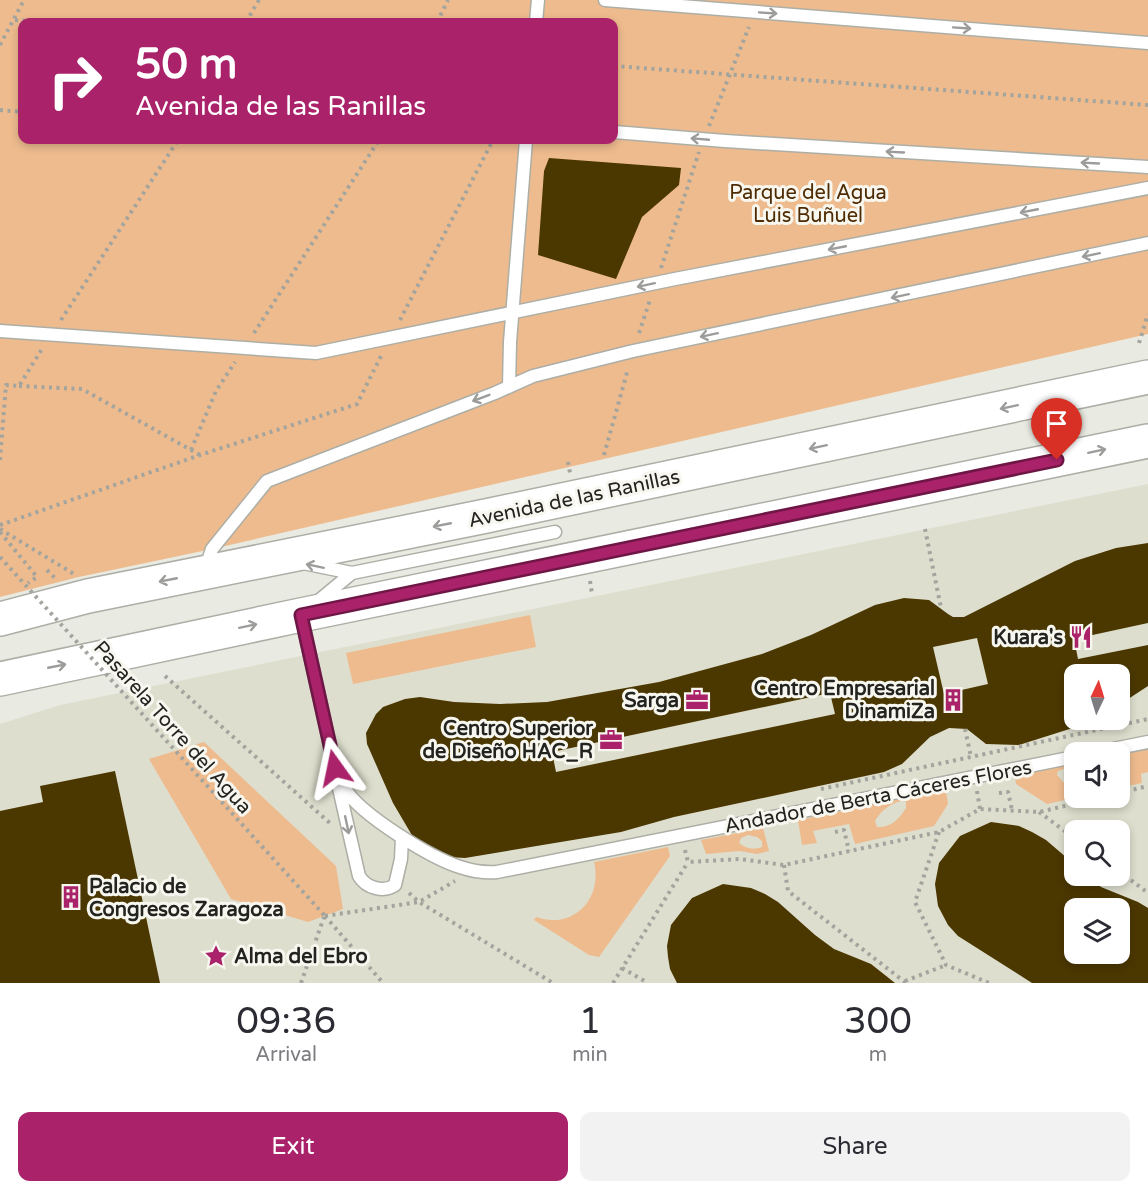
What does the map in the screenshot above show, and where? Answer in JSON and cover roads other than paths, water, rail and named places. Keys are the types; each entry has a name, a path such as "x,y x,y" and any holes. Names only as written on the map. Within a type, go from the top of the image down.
{"main road":[{"name":"Avenida de las Ranillas","path":"0,620 77,588 204,573 1148,378"},
{"path":"0,679 1148,441"}],"lane":[{"path":"536,18 538,0"},
{"path":"605,0 1148,43"},
{"path":"618,132 703,140 1148,167"},
{"path":"509,387 510,342 526,144"},
{"path":"0,330 316,353 1148,188"},
{"path":"204,573 212,549 267,481 533,376 633,351 1148,243"},
{"path":"278,558 352,573 555,532"},
{"path":"301,615 352,573"},
{"name":"Andador de Berta Cáceres Flores","path":"301,615 335,768 345,791 365,810 402,837 450,863 488,873 1064,759"},
{"path":"1130,746 1148,742"},
{"path":"335,768 359,876 366,885 383,889 392,887 396,881 401,859 402,837"}],"place":[{"name":"Kuara's","path":"1081,637"},
{"name":"Sarga","path":"697,700"},
{"name":"Centro Empresarial DinamiZa","path":"953,700"},
{"name":"Centro Superior de Diseño HAC_R","path":"611,740"},
{"name":"Palacio de Congresos Zaragoza","path":"71,897"},
{"name":"Alma del Ebro","path":"216,956"}],"park label":[{"name":"Parque del Agua Luis Buñuel","path":"808,204"}]}
